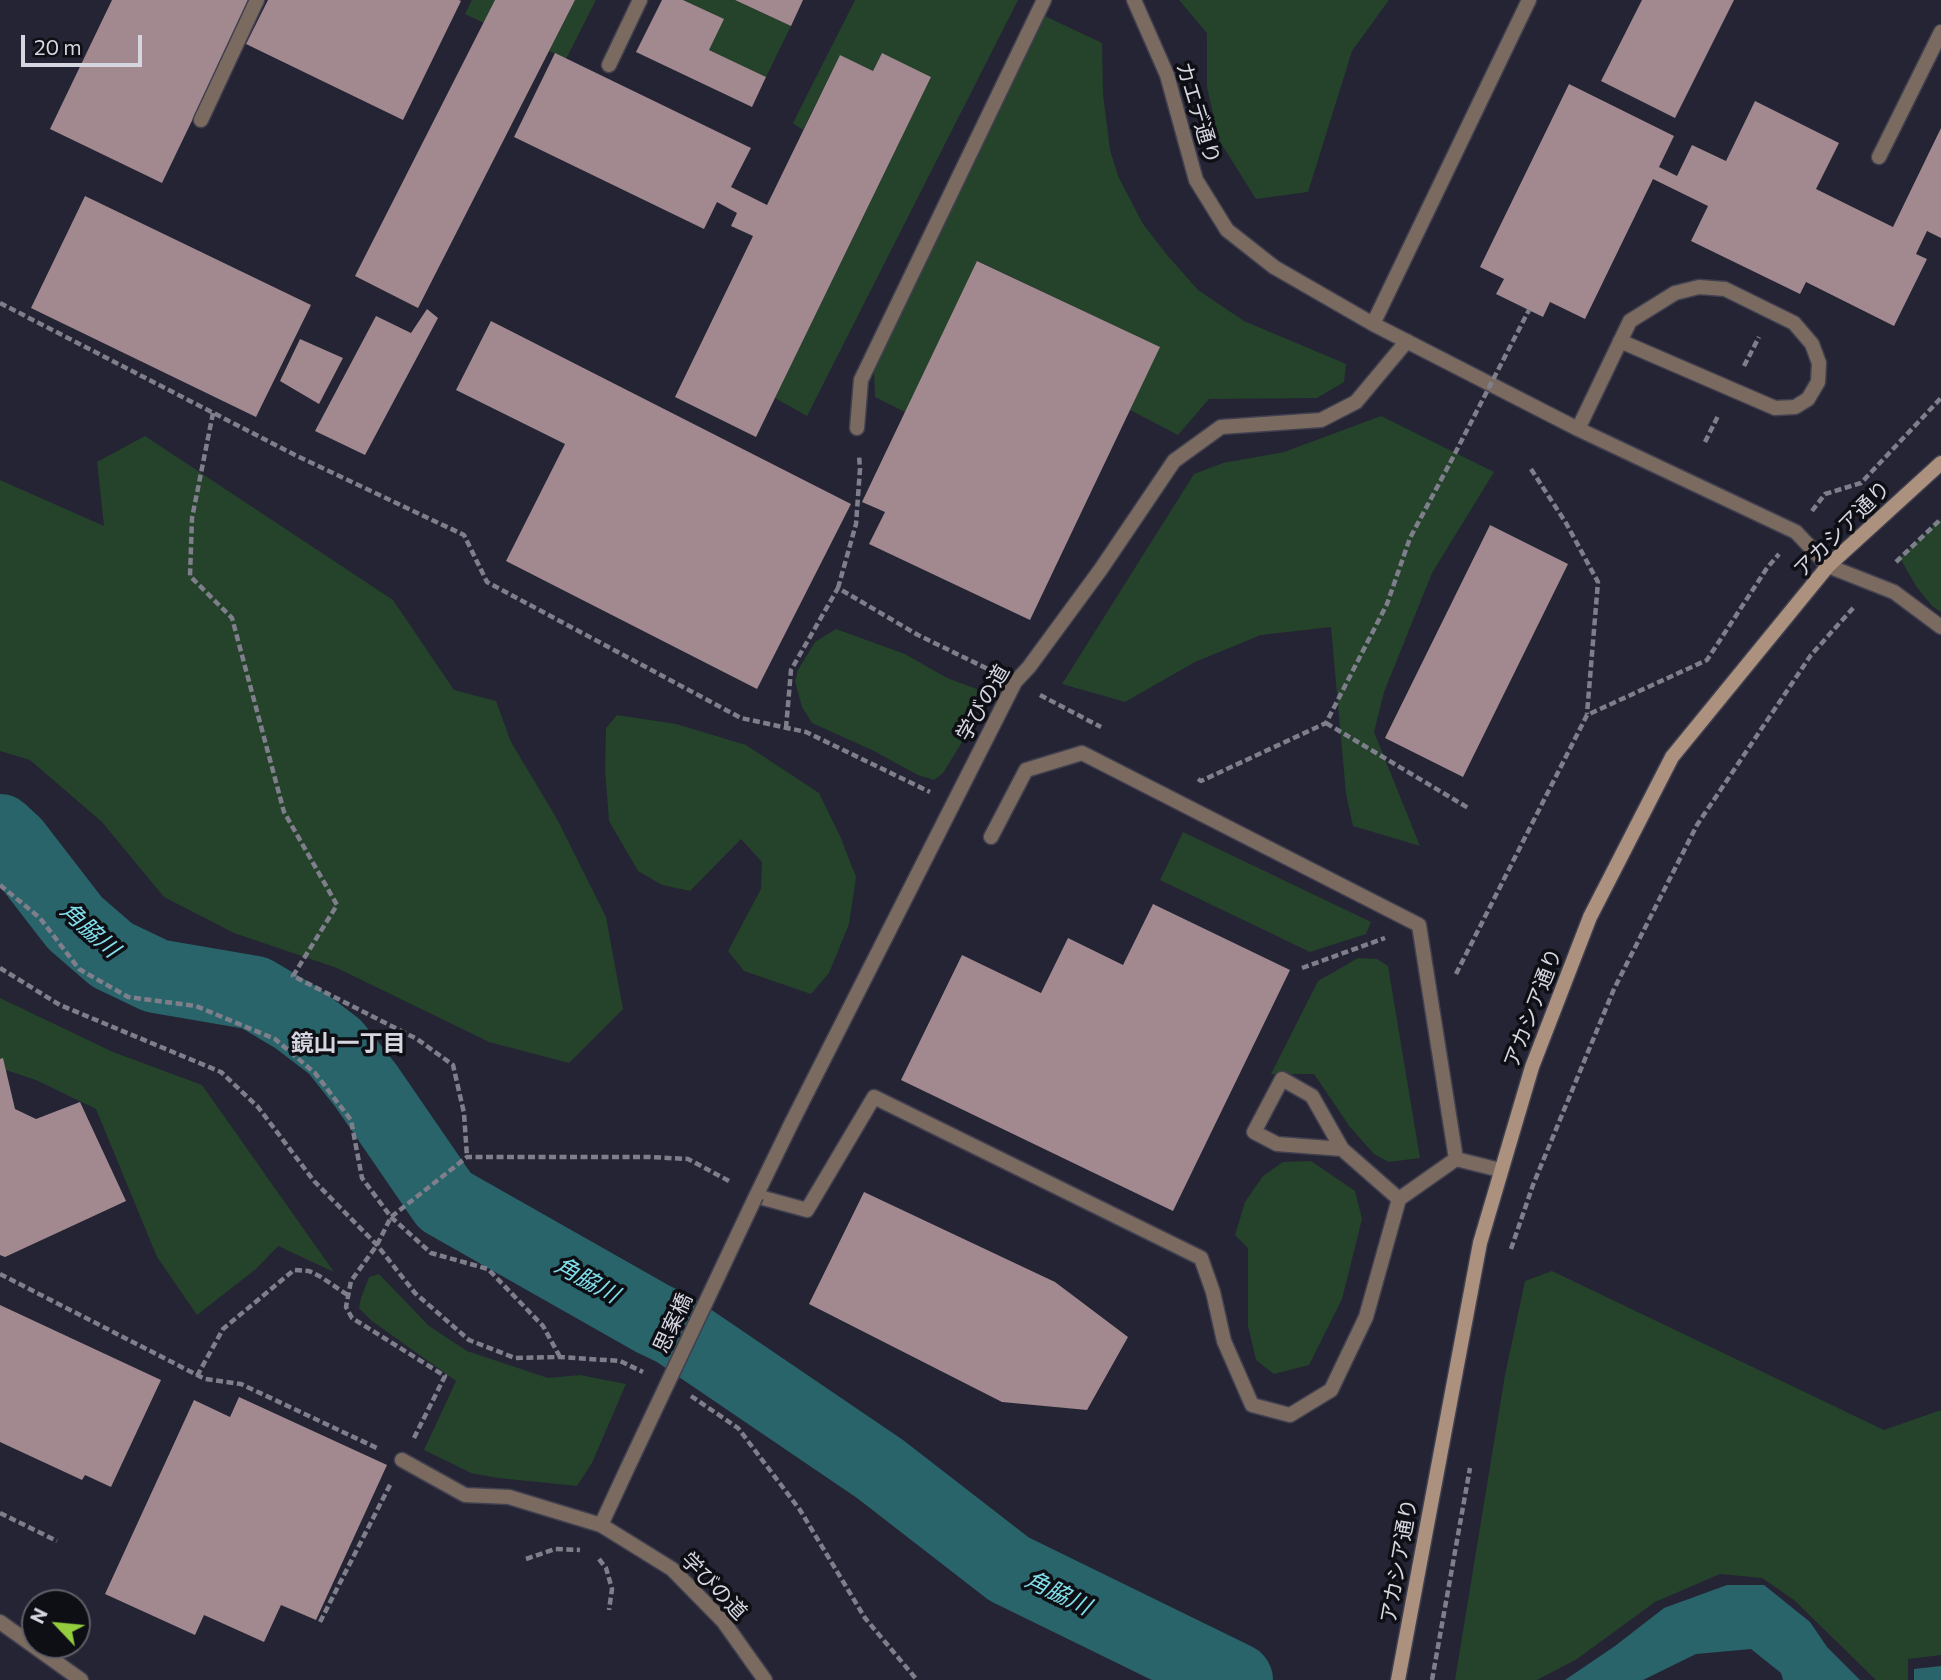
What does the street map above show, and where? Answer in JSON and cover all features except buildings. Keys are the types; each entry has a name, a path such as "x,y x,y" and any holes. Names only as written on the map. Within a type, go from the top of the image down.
{"street":[{"path":"201,120 257,0"},
{"path":"609,65 640,0"},
{"path":"857,428 861,380 1044,0"},
{"name":"カエデ通り","path":"1134,0 1167,75 1196,180 1227,230 1274,267 1373,324 1578,429 1796,532"},
{"path":"1373,324 1529,0"},
{"path":"1880,157 1941,32"},
{"path":"1578,429 1620,341 1630,321 1675,293 1699,287 1725,289 1794,323 1812,344 1819,363 1818,382 1808,399 1795,407 1775,408 1620,341"},
{"name":"学びの道","path":"756,1196 1015,682 1101,569 1174,461 1221,427 1321,419 1356,402 1408,341"},
{"name":"アカシア通り","path":"1398,1680 1479,1242 1532,1067 1590,917 1672,757 1828,566 1941,463"},
{"path":"1796,532 1828,566 1894,592 1941,628"},
{"path":"991,836 1026,770 1082,753 1419,925 1456,1159"},
{"path":"1342,1149 1277,1144 1254,1132 1282,1079 1312,1096 1342,1149 1399,1199"},
{"path":"756,1196 807,1210 874,1097 1201,1258 1213,1292 1223,1340 1252,1405 1290,1415 1331,1390 1366,1317 1399,1199 1456,1159 1500,1170"},
{"name":"思案橋","path":"600,1525 756,1196"},
{"name":"学びの道","path":"402,1460 465,1495 509,1497 600,1525 672,1570 723,1621 765,1680"},
{"path":"0,1622 81,1680"}],"path":[{"path":"0,303 295,455 464,535 487,582 741,718 806,732 953,803"},
{"path":"1189,775 1201,781 1325,723 1387,604 1410,538 1529,310"},
{"path":"1587,715 1707,660 1767,568 1825,494 1861,483 1941,398"},
{"path":"213,413 192,518 190,576 232,618 284,811 337,905 293,976 417,1039 453,1065 464,1113 467,1157"},
{"path":"786,728 791,670 838,588 856,524 860,469 857,428"},
{"path":"1434,1019 1587,715 1598,582 1566,523 1531,469"},
{"path":"1507,1261 1533,1185 1614,989 1697,825 1811,655 1874,584 1941,519"},
{"path":"838,588 918,635 1108,731"},
{"path":"1325,723 1470,809"},
{"path":"0,885 40,918 79,969 128,997 196,1006 275,1040 315,1073 351,1120 362,1178 391,1217 431,1253 488,1269 543,1326 560,1357"},
{"path":"1302,968 1419,925"},
{"path":"0,968 60,1005 221,1072 258,1107 314,1181 377,1245 415,1293 469,1340 515,1358 560,1357 620,1361 654,1377"},
{"path":"320,1622 445,1376 352,1318 346,1307 351,1281 377,1245 391,1217 467,1157 688,1159 756,1196"},
{"path":"197,1376 223,1329 294,1270 309,1271 349,1296"},
{"path":"0,1274 197,1376 240,1384 402,1460"},
{"path":"688,1394 738,1428 800,1510 865,1618 917,1680"},
{"path":"0,1513 57,1541"},
{"path":"526,1559 555,1549 583,1550"},
{"path":"594,1554 606,1567 612,1589 609,1610"}],"shaded area":[{"path":"472,0 495,0 484,23 465,14"},
{"path":"575,0 596,0 566,59 549,51"},
{"path":"683,0 735,0 791,26 766,77 709,50 723,19"},
{"path":"855,0 1018,0 807,416 775,398 931,77 882,53 873,71 840,55 803,130 793,123"},
{"path":"1179,0 1389,0 1352,51 1308,192 1256,199 1219,140 1207,87 1207,33"},
{"path":"1045,16 1102,43 1103,94 1110,150 1119,178 1143,224 1167,255 1198,290 1244,321 1346,364 1344,382 1317,398 1209,399 1178,435 1130,410 1159,347 978,261 905,412 875,397 874,370"},
{"path":"1381,416 1494,472 1432,573 1384,692 1374,732 1420,846 1353,826 1346,794 1331,627 1261,635 1195,662 1125,702 1062,684 1194,474 1223,463 1284,452"},
{"path":"145,436 393,600 454,690 496,701 511,742 557,819 606,917 623,1009 569,1063 489,1042 337,968 234,933 164,897 102,822 30,760 0,751 0,480 104,526 97,462"},
{"path":"1941,519 1941,612 1932,606 1916,586 1900,558"},
{"path":"836,629 905,654 947,678 982,691 964,739 943,773 934,780 918,775 874,751 812,723 802,707 795,681 798,670 815,642"},
{"path":"617,715 676,724 746,745 819,793 856,877 849,924 829,973 811,994 744,971 728,951 761,889 762,862 741,839 690,891 662,885 638,871 609,821 605,770 606,728"},
{"path":"1183,832 1371,922 1366,934 1310,952 1160,880"},
{"path":"1358,958 1377,959 1388,966 1420,1158 1389,1162 1374,1154 1350,1127 1314,1074 1271,1074 1318,981"},
{"path":"0,998 113,1052 202,1085 334,1272 278,1246 256,1269 197,1315 157,1257 96,1109 36,1080 0,1068"},
{"path":"1311,1161 1355,1191 1362,1219 1342,1299 1309,1365 1274,1374 1256,1360 1248,1326 1248,1248 1235,1235 1245,1202 1263,1176 1283,1162"},
{"path":"1552,1271 1884,1430 1941,1410 1941,1655 1908,1659 1908,1680 1876,1680 1794,1600 1762,1578 1720,1574 1655,1602 1577,1659 1537,1680 1455,1680 1505,1375 1525,1281"},
{"path":"379,1274 429,1326 467,1351 548,1378 580,1375 626,1384 592,1463 577,1486 471,1473 424,1450 456,1381 372,1321 359,1308 369,1277"},
{"path":"1727,1585 1764,1585 1810,1622 1827,1647 1860,1680 1783,1680 1781,1673 1751,1649 1696,1654 1643,1680 1565,1680 1664,1608"},
{"path":"1941,1666 1941,1680 1914,1680 1914,1669"}],"waterway":[{"name":"角脇川","path":"0,831 14,844 75,923 112,955 156,976 255,993 297,1018 335,1047 366,1086 445,1201 674,1329 880,1469 1009,1569 1236,1680"}],"district":[{"name":"鏡山一丁目","path":"348,1043"}]}
